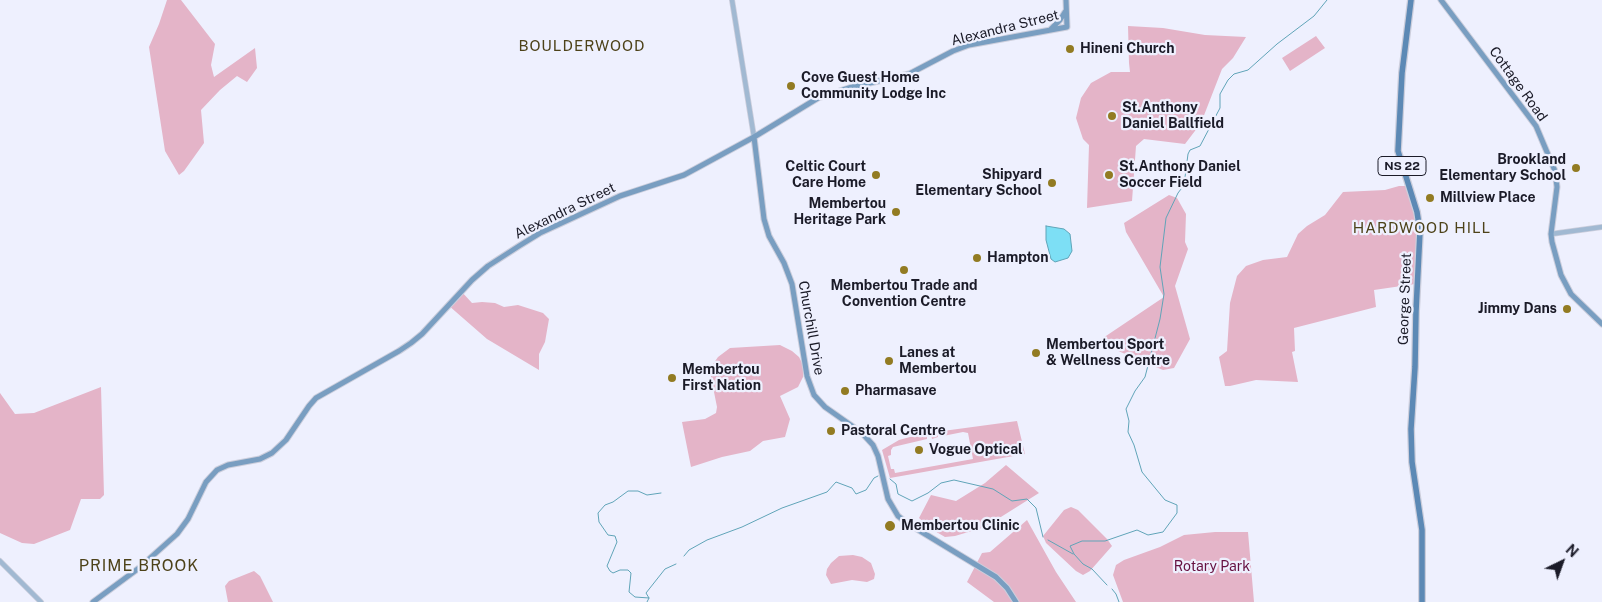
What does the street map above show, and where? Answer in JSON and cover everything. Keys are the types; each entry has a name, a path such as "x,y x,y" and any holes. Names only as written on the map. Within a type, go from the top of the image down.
{"main road":[{"name":"Alexandra Street","path":"93,602 139,568 177,534 188,520 206,482 217,470 228,465 260,459 272,453 286,440 316,398 399,352 423,333 472,280 488,266 540,233 623,195 684,175 754,137 818,98 870,82 906,75 969,45 1067,27 1066,0"},
{"name":"George Street","path":"1411,0 1402,73 1398,151 1415,204 1420,231 1416,311 1416,367 1410,429 1412,462 1422,530 1422,602"},
{"name":"Cottage Road","path":"1441,0 1536,126 1555,171 1557,187 1551,234 1562,274 1572,294 1602,324"},
{"path":"1050,30 1066,9"},
{"name":"Churchill Drive","path":"754,137 764,219 769,236 784,263 792,284 807,376 814,395 825,407 862,433 870,442 878,456 888,499 898,516 996,577 1007,588 1016,602"}],"street":[{"name":"Churchill Drive","path":"732,0 754,137"},
{"path":"1551,234 1602,227"},
{"path":"0,561 40,602"}],"green space":[{"path":"167,0 181,0 215,44 211,65 214,77 255,48 257,68 247,82 237,76 201,110 204,143 179,175 165,151 149,47"},
{"path":"1128,26 1163,28 1205,35 1246,37 1233,58 1222,69 1201,123 1185,144 1144,139 1136,146 1132,201 1087,208 1089,145 1083,139 1076,118 1081,98 1091,83 1111,72 1130,72"},
{"path":"1316,36 1325,48 1290,71 1282,58"},
{"path":"1407,186 1417,225 1415,284 1374,290 1376,307 1294,328 1295,351 1292,352 1298,382 1256,380 1225,386 1219,357 1227,351 1230,303 1237,276 1246,266 1263,260 1287,257 1298,234 1325,215 1343,192 1385,190"},
{"path":"1169,195 1177,198 1186,214 1185,242 1188,249 1175,286 1190,339 1174,368 1163,370 1097,342 1164,297 1126,232 1124,223"},
{"path":"461,291 472,303 495,303 504,307 518,305 543,313 549,319 545,342 539,354 539,370 487,339 448,305"},
{"path":"780,345 799,357 803,365 803,377 798,387 780,396 790,419 785,437 763,441 750,451 722,457 691,467 682,422 705,419 716,413 717,407 711,367 718,357 730,348"},
{"path":"101,387 104,495 100,499 81,499 70,530 34,544 22,543 0,533 0,393 15,414 34,413"},
{"path":"1017,421 1025,454 890,478 882,450 899,440 935,433 937,433 938,437 932,439 931,435 927,435 927,439 893,447 891,455 888,456 891,469 894,469 895,473 973,459 968,433 963,432 943,436 943,431"},
{"path":"1006,465 1039,493 985,527 955,536 945,537 919,518 931,495 956,501 985,483"},
{"path":"1071,507 1078,510 1112,546 1090,571 1083,575 1076,571 1046,543 1043,536 1064,510"},
{"path":"1027,520 1056,572 1076,602 994,602 967,582 982,553 990,552"},
{"name":"Rotary Park","path":"1215,532 1248,532 1254,602 1123,602 1113,575 1116,565 1184,535"},
{"path":"853,555 862,557 871,563 875,574 874,579 867,582 852,580 831,584 826,575 831,563 839,556"},
{"path":"254,571 260,576 273,602 228,602 225,586 229,581"}],"water":[{"path":"1046,226 1064,229 1070,234 1072,251 1068,258 1055,262 1051,259 1046,240"}],"waterway":[{"path":"1107,585 1092,569 1083,564 1070,546 1082,541 1105,541 1137,530 1148,535 1163,532 1177,513 1177,505 1165,500 1142,472 1128,432 1129,421 1126,409 1145,377 1160,319 1164,294 1160,267 1166,218 1184,185 1188,154 1190,150 1200,146 1220,108 1220,94 1228,80 1234,74 1248,70 1277,44 1314,16 1327,0"},
{"path":"684,556 689,550 707,540 742,527 782,508 827,492 836,482 852,488 856,494 866,490 874,478 878,476"},
{"path":"890,479 896,484 898,494 912,501 928,493 941,483 954,480 993,489 1012,501 1027,499 1036,508 1043,537"},
{"path":"649,598 635,597 629,592 631,573 628,570 620,570 613,573 610,571 607,566 617,542 615,536 608,535 599,522 598,513 605,505 613,502 628,491 638,491 647,495 661,493"},
{"path":"1048,540 1073,554"},
{"path":"647,602 649,598 646,593 665,569 676,564"},
{"path":"1112,589 1119,602"}],"place":[{"name":"Hineni Church","path":"1070,49"},
{"name":"Cove Guest Home Community Lodge Inc","path":"791,86"},
{"name":"St.Anthony Daniel Ballfield","path":"1112,116"},
{"name":"Brookland Elementary School","path":"1576,168"},
{"name":"Celtic Court Care Home","path":"876,175"},
{"name":"St.Anthony Daniel Soccer Field","path":"1109,175"},
{"name":"Shipyard Elementary School","path":"1052,183"},
{"name":"Millview Place","path":"1430,198"},
{"name":"Membertou Heritage Park","path":"896,212"},
{"name":"Hampton","path":"977,258"},
{"name":"Membertou Trade and Convention Centre","path":"904,270"},
{"name":"Jimmy Dans","path":"1567,309"},
{"name":"Membertou Sport & Wellness Centre","path":"1036,353"},
{"name":"Lanes at Membertou","path":"889,361"},
{"name":"Membertou First Nation","path":"672,378"},
{"name":"Pharmasave","path":"845,391"},
{"name":"Pastoral Centre","path":"831,431"},
{"name":"Vogue Optical","path":"919,450"},
{"name":"Membertou Clinic","path":"890,526"}],"district":[{"name":"BOULDERWOOD","path":"582,46"},
{"name":"HARDWOOD HILL","path":"1422,228"},
{"name":"PRIME BROOK","path":"139,566"}]}
